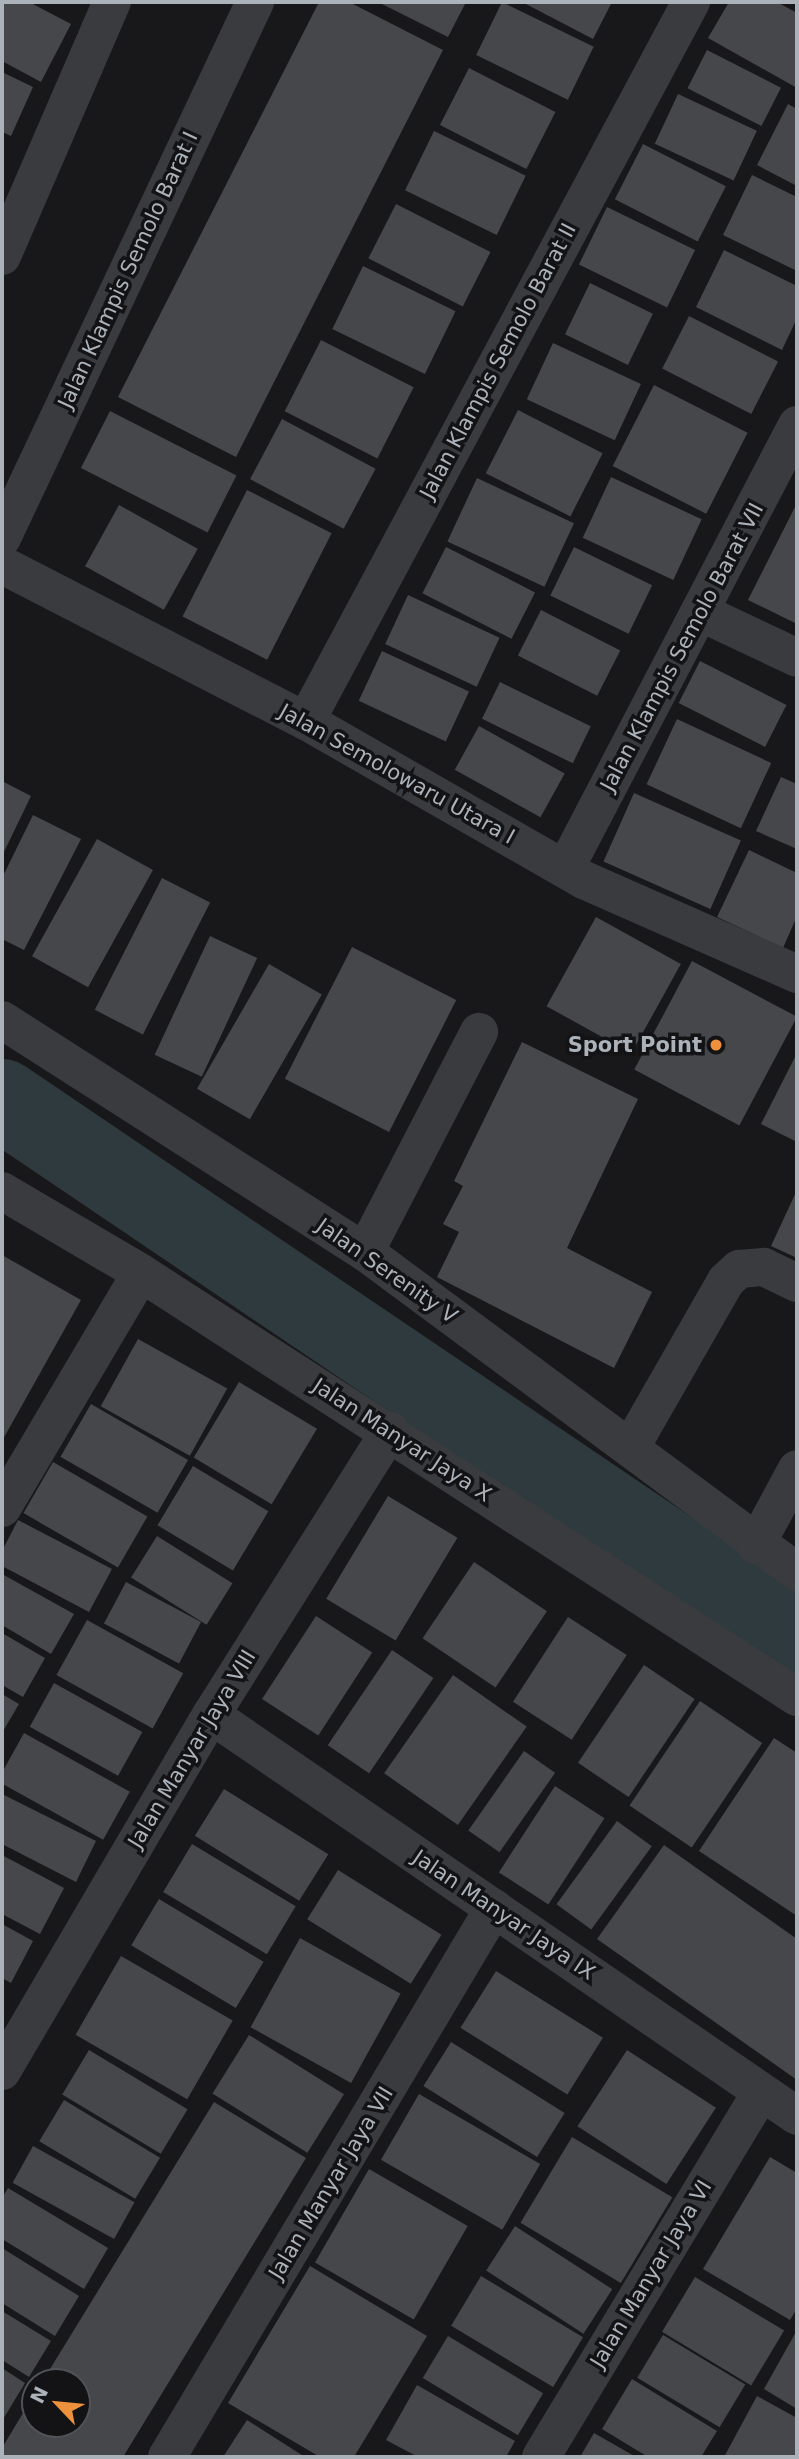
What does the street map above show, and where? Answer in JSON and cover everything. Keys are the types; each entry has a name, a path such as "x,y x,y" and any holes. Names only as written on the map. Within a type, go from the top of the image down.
{"street":[{"path":"2,256 113,2"},
{"name":"Jalan Klampis Semolo Barat I","path":"2,538 255,2"},
{"name":"Jalan Klampis Semolo Barat II","path":"306,721 691,2"},
{"name":"Jalan Klampis Semolo Barat VII","path":"565,869 702,613 797,425"},
{"name":"Jalan Semolowaru Utara I","path":"2,565 306,721 565,869 797,974"},
{"path":"702,613 797,658"},
{"name":"Jalan Serenity V","path":"2,1020 365,1252 632,1445 756,1545 797,1572"},
{"path":"365,1252 479,1032"},
{"name":"Jalan Manyar Jaya X","path":"2,1191 141,1273 390,1431 797,1697"},
{"path":"632,1445 726,1281 739,1269 764,1267 797,1283"},
{"path":"2,1508 141,1273"},
{"name":"Jalan Manyar Jaya VIII","path":"2,2071 211,1715 390,1431"},
{"path":"756,1545 797,1469"},
{"name":"Jalan Manyar Jaya IX","path":"211,1715 797,2116"},
{"name":"Jalan Manyar Jaya VII","path":"167,2457 494,1908"},
{"name":"Jalan Manyar Jaya VI","path":"541,2457 761,2092"}],"building":[{"path":"2,2 29,2 71,24 41,82 2,61"},
{"path":"319,2 349,2 443,50 236,457 118,397"},
{"path":"378,2 466,2 448,37"},
{"path":"502,2 594,47 568,100 476,55"},
{"path":"522,2 612,2 593,39"},
{"path":"729,2 777,2 797,13 797,88 708,38"},
{"path":"707,50 781,88 761,126 687,88"},
{"path":"469,68 555,112 526,169 440,125"},
{"path":"2,72 33,87 11,136 2,132"},
{"path":"678,94 757,131 734,181 655,144"},
{"path":"788,104 797,109 797,186 757,165"},
{"path":"434,131 526,176 497,235 405,190"},
{"path":"643,144 726,186 698,241 615,199"},
{"path":"752,175 797,197 797,271 723,235"},
{"path":"396,204 490,252 463,306 368,258"},
{"path":"607,207 695,250 667,307 579,265"},
{"path":"724,250 797,286 797,318 782,350 696,307"},
{"path":"363,266 456,311 425,374 332,329"},
{"path":"590,283 653,314 628,365 565,334"},
{"path":"689,316 778,361 751,414 662,369"},
{"path":"321,340 414,387 377,458 285,411"},
{"path":"553,343 641,384 615,440 527,399"},
{"path":"654,385 748,433 706,514 613,466"},
{"path":"518,410 603,453 570,516 486,473"},
{"path":"110,411 237,475 207,532 81,468"},
{"path":"282,419 376,469 344,529 250,479"},
{"path":"611,477 702,519 673,580 583,538"},
{"path":"477,478 574,523 544,587 447,541"},
{"path":"247,490 332,533 267,660 183,617"},
{"path":"797,503 797,624 748,600"},
{"path":"119,505 198,549 164,610 85,566"},
{"path":"446,547 535,592 511,639 422,593"},
{"path":"574,547 652,585 629,634 550,596"},
{"path":"408,595 500,638 477,687 385,644"},
{"path":"541,610 620,650 597,696 518,655"},
{"path":"382,651 469,692 446,741 359,701"},
{"path":"700,661 786,705 765,747 679,703"},
{"path":"500,682 591,726 573,763 482,719"},
{"path":"677,719 771,763 741,828 647,784"},
{"path":"479,726 565,774 540,817 455,770"},
{"path":"781,777 797,784 797,849 756,831"},
{"path":"2,781 31,796 2,856"},
{"path":"634,793 741,841 710,909 603,862"},
{"path":"33,815 81,839 24,950 2,939 2,878"},
{"path":"97,839 153,870 88,987 32,956"},
{"path":"749,850 797,873 797,916 783,948 717,917"},
{"path":"162,878 210,903 143,1034 95,1010"},
{"path":"596,917 681,964 631,1053 547,1006"},
{"path":"210,936 257,958 202,1077 155,1055"},
{"path":"352,947 456,1000 389,1132 285,1079"},
{"name":"Sport Point","path":"692,961 797,1017 739,1125 634,1070"},
{"path":"269,964 322,994 250,1119 197,1089"},
{"path":"522,1042 638,1099 567,1248 652,1292 614,1368 437,1277 459,1232 443,1224 463,1186 454,1181"},
{"path":"797,1053 797,1142 761,1124"},
{"path":"797,1190 797,1258 771,1246"},
{"path":"2,1255 81,1300 2,1441"},
{"path":"138,1339 227,1388 190,1456 101,1406"},
{"path":"239,1382 317,1429 272,1504 194,1457"},
{"path":"91,1404 188,1460 157,1513 60,1457"},
{"path":"53,1462 147,1516 118,1568 24,1513"},
{"path":"193,1466 268,1511 233,1570 157,1525"},
{"path":"388,1496 457,1538 396,1641 326,1599"},
{"path":"18,1520 112,1569 89,1612 2,1566 2,1551"},
{"path":"157,1536 232,1583 207,1625 131,1578"},
{"path":"474,1562 547,1611 496,1687 423,1638"},
{"path":"2,1574 74,1614 51,1654 2,1625"},
{"path":"126,1582 201,1622 179,1663 104,1623"},
{"path":"316,1616 372,1652 318,1736 262,1699"},
{"path":"568,1617 627,1655 572,1740 513,1702"},
{"path":"87,1620 183,1673 153,1728 56,1675"},
{"path":"2,1633 45,1658 23,1697 2,1685"},
{"path":"392,1650 433,1678 369,1773 328,1745"},
{"path":"644,1665 695,1699 629,1797 578,1763"},
{"path":"453,1675 527,1727 458,1825 384,1773"},
{"path":"54,1683 142,1732 118,1776 30,1727"},
{"path":"2,1694 19,1704 2,1733"},
{"path":"700,1701 762,1743 692,1847 630,1805"},
{"path":"24,1733 130,1792 103,1840 2,1784 2,1773"},
{"path":"774,1738 797,1753 797,1916 699,1851"},
{"path":"524,1751 555,1773 499,1852 468,1830"},
{"path":"555,1786 604,1818 548,1905 499,1872"},
{"path":"224,1789 328,1854 299,1901 195,1836"},
{"path":"2,1794 96,1841 76,1882 2,1844"},
{"path":"617,1821 652,1846 591,1930 556,1904"},
{"path":"192,1844 296,1906 267,1954 163,1892"},
{"path":"664,1845 797,1939 797,2080 597,1939"},
{"path":"2,1855 64,1888 40,1934 2,1914"},
{"path":"338,1870 441,1935 411,1984 307,1919"},
{"path":"159,1899 264,1962 236,2008 131,1945"},
{"path":"2,1924 33,1941 11,1983 2,1978"},
{"path":"300,1938 401,1994 351,2083 251,2027"},
{"path":"121,1956 233,2020 187,2099 76,2035"},
{"path":"496,1971 603,2038 567,2095 460,2028"},
{"path":"249,2035 344,2094 307,2153 212,2094"},
{"path":"451,2042 565,2113 537,2157 423,2086"},
{"path":"89,2050 188,2109 161,2154 62,2095"},
{"path":"627,2050 716,2108 666,2184 577,2126"},
{"path":"419,2094 540,2164 502,2230 381,2160"},
{"path":"64,2100 160,2158 135,2199 39,2141"},
{"path":"214,2102 306,2158 123,2457 2,2457 2,2448 21,2416 21,2438 91,2438 91,2368 51,2368"},
{"path":"572,2137 672,2197 621,2283 520,2223"},
{"path":"33,2146 134,2202 114,2239 13,2183"},
{"path":"770,2157 797,2173 797,2308 790,2320 703,2269"},
{"path":"369,2169 468,2226 414,2320 315,2263"},
{"path":"8,2188 108,2248 84,2289 2,2239 2,2198"},
{"path":"515,2226 612,2289 583,2334 486,2270"},
{"path":"2,2248 79,2296 55,2336 2,2303"},
{"path":"310,2266 427,2336 354,2457 320,2457 228,2403"},
{"path":"481,2276 583,2337 553,2387 451,2326"},
{"path":"695,2277 784,2331 751,2385 662,2332"},
{"path":"2,2311 51,2341 34,2368 21,2368 21,2372 2,2360"},
{"path":"797,2330 797,2409 764,2389"},
{"path":"663,2335 745,2384 720,2427 637,2378"},
{"path":"448,2336 543,2393 518,2435 423,2378"},
{"path":"2,2368 21,2380 21,2390 2,2421"},
{"path":"632,2379 717,2431 701,2457 648,2457 602,2429"},
{"path":"417,2385 515,2441 506,2457 418,2457 386,2440"},
{"path":"757,2396 797,2418 797,2457 724,2457"},
{"path":"247,2420 305,2457 223,2457"},
{"path":"594,2433 636,2457 580,2457"}],"waterway":[{"path":"2,1100 797,1638"}],"place":[{"name":"Sport Point","path":"716,1045"}]}
